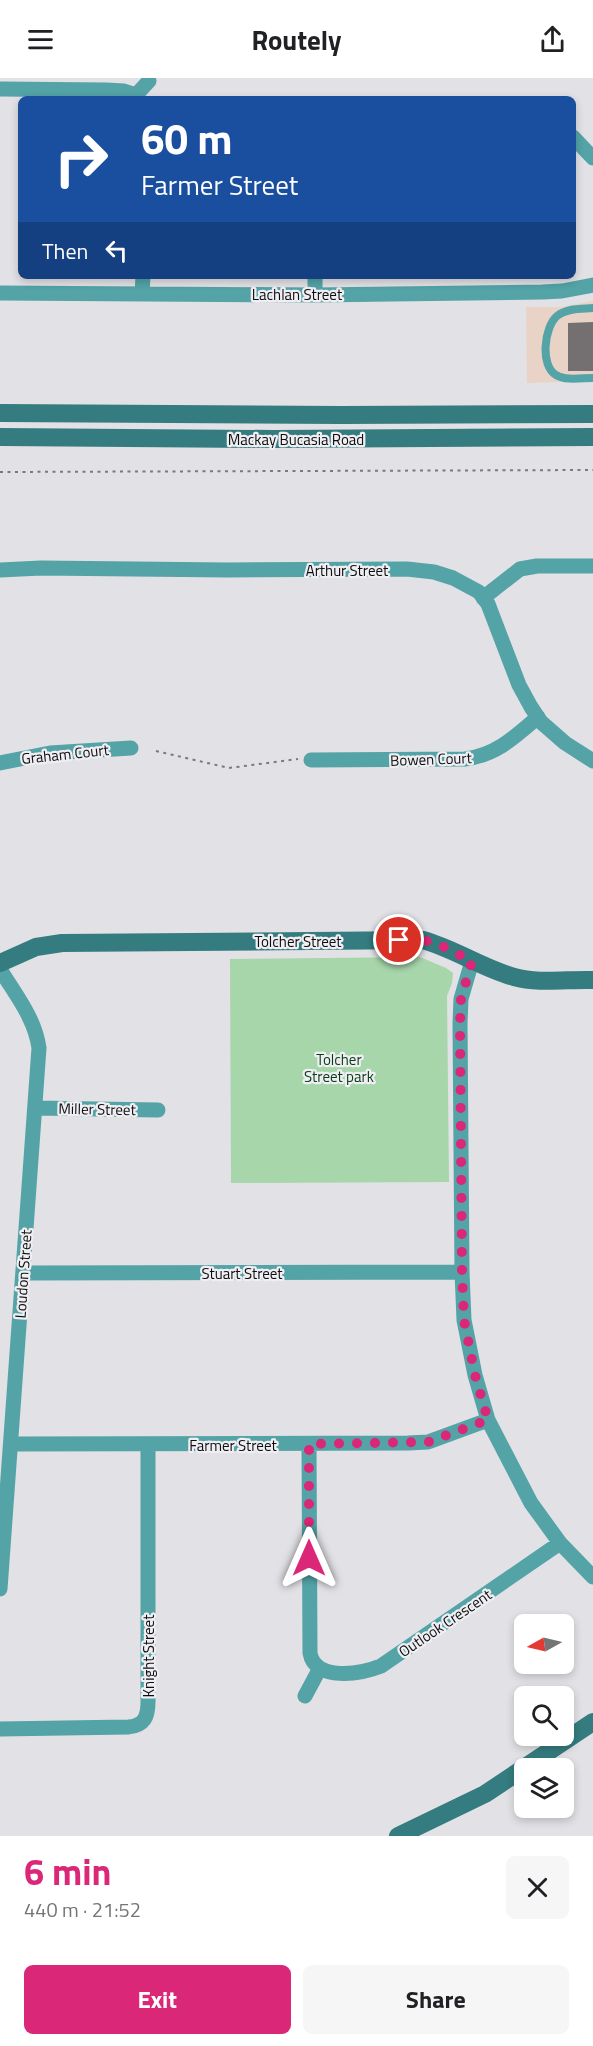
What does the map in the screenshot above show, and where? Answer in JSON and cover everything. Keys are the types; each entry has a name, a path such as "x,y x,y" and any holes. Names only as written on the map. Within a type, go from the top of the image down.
{"main road":[{"name":"Mackay Bucasia Road","path":"0,413 593,414"},
{"name":"Mackay Bucasia Road","path":"0,437 273,440 593,437"},
{"name":"Tolcher Street","path":"0,963 36,947 62,942 423,940 438,944 472,961 514,977 530,980 593,980"},
{"path":"398,1836 485,1794 593,1722"}],"street":[{"path":"138,96 150,81"},
{"path":"0,89 106,90 124,91 135,96"},
{"path":"576,140 593,158"},
{"path":"142,279 142,294"},
{"path":"315,279 315,295"},
{"name":"Lachlan Street","path":"0,293 315,295 542,292 593,285"},
{"path":"483,598 520,569 593,566"},
{"name":"Arthur Street","path":"0,570 41,568 407,569 434,572 453,578 479,592 488,604 519,685 538,717 565,743 593,761"},
{"name":"Bowen Court","path":"311,760 479,758 507,744 538,717"},
{"name":"Graham Court","path":"0,763 50,753 131,748"},
{"path":"472,961 461,999 460,1023 464,1320 475,1375 488,1420 531,1503 560,1543 593,1577"},
{"name":"Loudon Street","path":"0,969 38,1034 39,1065 0,1589"},
{"name":"Miller Street","path":"35,1108 158,1110"},
{"name":"Stuart Street","path":"23,1273 462,1272"},
{"name":"Farmer Street","path":"11,1444 428,1442 488,1420"},
{"path":"305,1696 320,1668 312,1660 310,1649 309,1444"},
{"name":"Knight Street","path":"0,1729 128,1727 139,1725 146,1718 148,1702 148,1445"},
{"name":"Outlook Crescent","path":"320,1668 332,1672 351,1673 381,1666 560,1543"}],"lane":[{"path":"593,308 569,310 559,314 549,323 546,361 553,374 564,378 593,378"}],"path":[{"path":"0,472 593,471"},
{"path":"156,751 229,768 293,759 311,760"}],"shaded area":[{"path":"593,301 593,381 527,383 526,307 560,307"}],"green space":[{"name":"Tolcher Street park","path":"420,957 453,973 447,996 449,1182 231,1183 230,959"}],"building":[{"path":"593,322 593,371 568,371 568,323"}],"route":[{"path":"309,1558 309,1444 428,1442 488,1420 475,1375 464,1320 462,1272 460,1023 461,999 472,961 438,944 423,940 399,940"}]}
